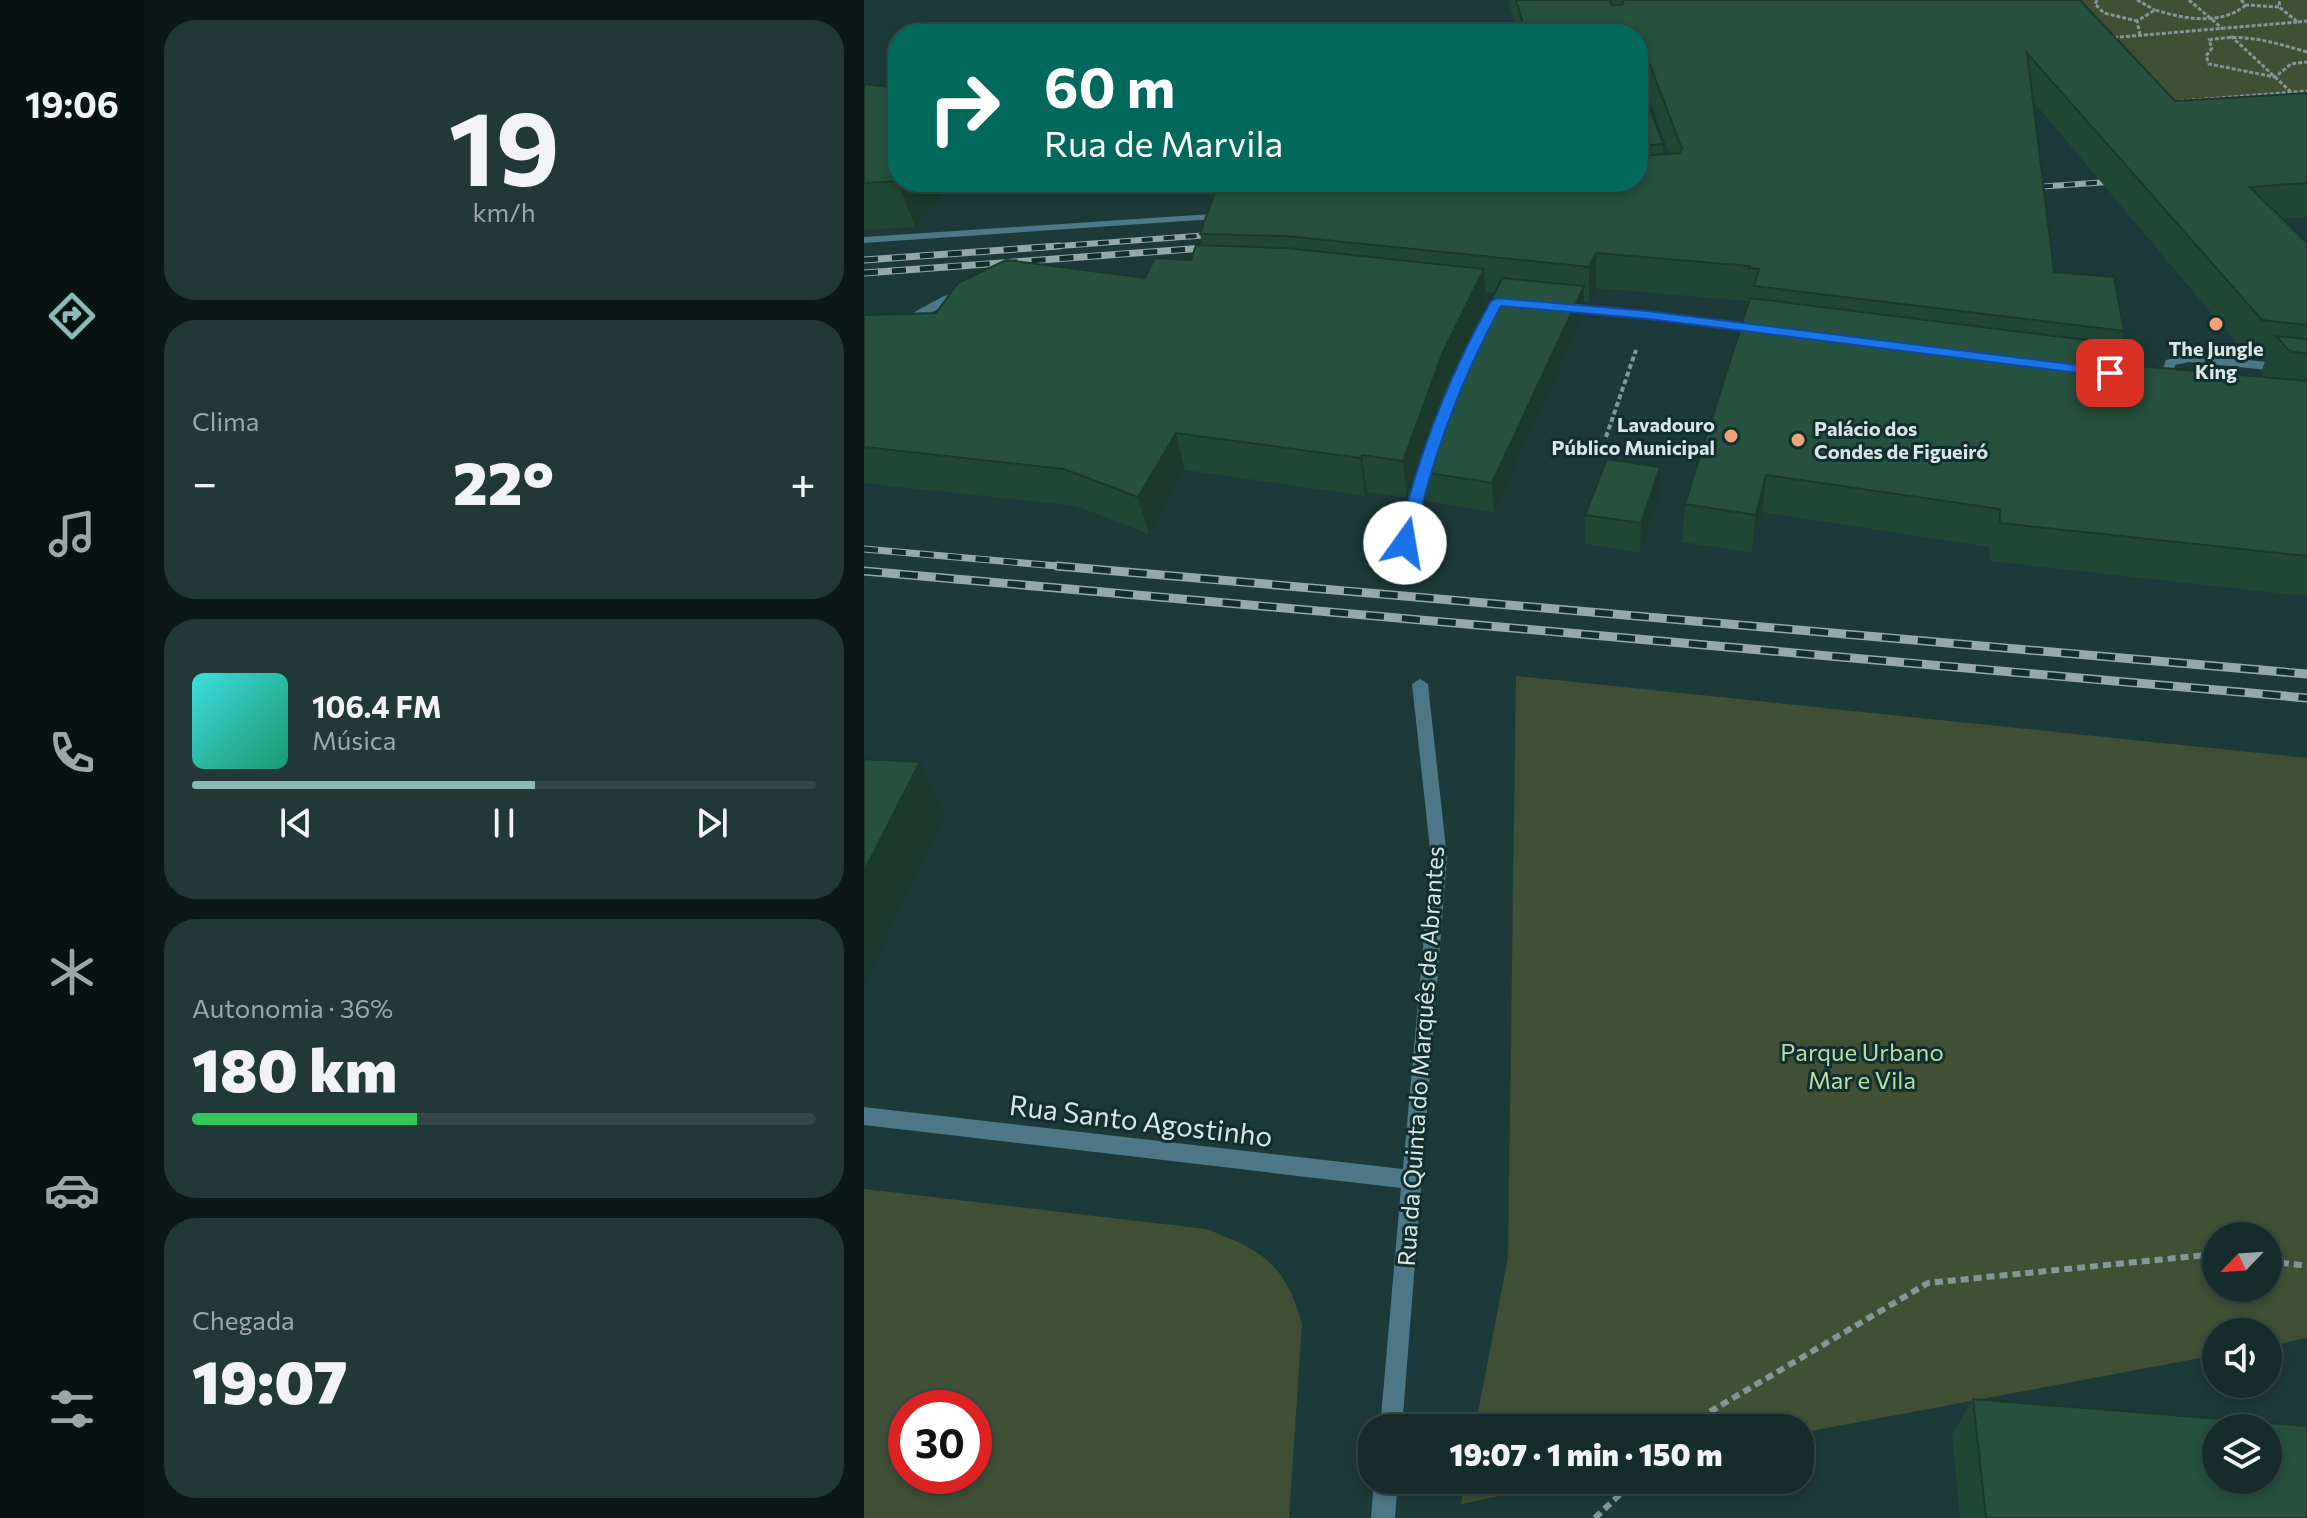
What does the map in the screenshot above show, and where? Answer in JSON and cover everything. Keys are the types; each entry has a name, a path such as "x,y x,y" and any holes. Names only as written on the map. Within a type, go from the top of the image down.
{"street":[{"path":"864,240 1246,215"},
{"path":"864,328 913,318 946,299 980,288"},
{"path":"1543,306 1769,330"},
{"path":"2165,380 2170,363 2189,358 2307,370"},
{"path":"2150,378 2179,382"},
{"path":"1405,543 1416,493 1438,436"},
{"name":"Rua da Quinta do Marquês de Abrantes","path":"1392,1414 1439,858 1420,684"},
{"name":"Rua Santo Agostinho","path":"864,1116 1412,1180"},
{"path":"1383,1518 1385,1494"}],"path":[{"path":"2097,0 2095,4 2104,13 2137,21 2155,10"},
{"path":"2137,0 2155,10 2184,17 2210,18 2235,14 2246,5"},
{"path":"2189,0 2292,92"},
{"path":"2241,0 2246,5 2279,7 2298,22"},
{"path":"2279,7 2280,0"},
{"path":"2137,21 2140,35"},
{"path":"2097,38 2307,21"},
{"path":"2275,77 2209,64 2206,56 2212,48 2209,40 2230,35 2254,35 2307,52"},
{"path":"2275,77 2291,64 2307,62"},
{"path":"2158,102 2307,91"},
{"path":"1606,437 1648,315"},
{"path":"1706,1414 1928,1283 2202,1255"},
{"path":"2282,1263 2307,1266"},
{"path":"1595,1518 1620,1494"}],"green space":[{"path":"2047,0 2307,0 2307,125 2165,135"},
{"name":"Parque Urbano Mar e Vila","path":"1516,676 2307,758 2307,1338 2282,1343 2282,1318 2202,1318 2202,1358 1814,1430 1814,1414 1478,1414 1508,1257"},
{"path":"864,1189 1206,1229 1257,1252 1288,1286 1302,1324 1289,1518 864,1518"},
{"path":"1463,1494 1509,1494 1461,1504"}],"building":[{"path":"1516,0 1610,0 1612,5 1622,5 1624,0 2080,0 2175,101 2307,93 2307,183 2250,187 2307,243 2307,325 2262,320 2027,53 2054,272 2114,277 2124,331 1754,286 1759,269 1750,266 1596,253 1589,267 1286,236 1200,234 1215,192 1648,192 1648,155 1680,153 1682,149 1648,60 1648,24 1523,24"},
{"path":"864,84 888,87 888,182 864,183"},
{"path":"1648,104 1663,144 1648,145"},
{"path":"1196,245 1286,248 1484,269 1443,352 1403,461 1176,433 1138,497 1064,469 864,447 864,315 936,313 958,283 1006,260 1145,278 1155,258 1191,260"},
{"path":"1502,278 1584,286 1492,483 1423,472 1450,392"},
{"path":"1750,298 2126,345 2130,365 2307,381 2307,556 2000,523 2000,509 1766,475 1756,515 1685,504"},
{"path":"2276,336 2307,339 2307,354 2289,351"},
{"path":"1607,459 1660,467 1641,523 1585,515"},
{"path":"864,759 920,762 864,871"},
{"path":"1973,1399 2202,1418 2202,1494 2282,1494 2282,1424 2307,1426 2307,1518 1986,1518"}],"railway":[{"path":"2020,188 2123,181"},
{"path":"1032,248 1223,234"},
{"path":"864,260 1059,246"},
{"path":"864,273 1218,247 1206,248"},
{"path":"864,549 1072,567"},
{"path":"1057,566 1072,567"},
{"path":"1072,567 2307,674"},
{"path":"1072,567 1080,568"},
{"path":"864,571 2307,698"}],"place":[{"name":"The Jungle King","path":"2216,324"},
{"name":"Lavadouro Público Municipal","path":"1731,436"},
{"name":"Palácio dos Condes de Figueiró","path":"1798,440"}],"route":[{"path":"1405,543 1416,493 1469,351 1497,301 1648,315 2110,373"}]}
